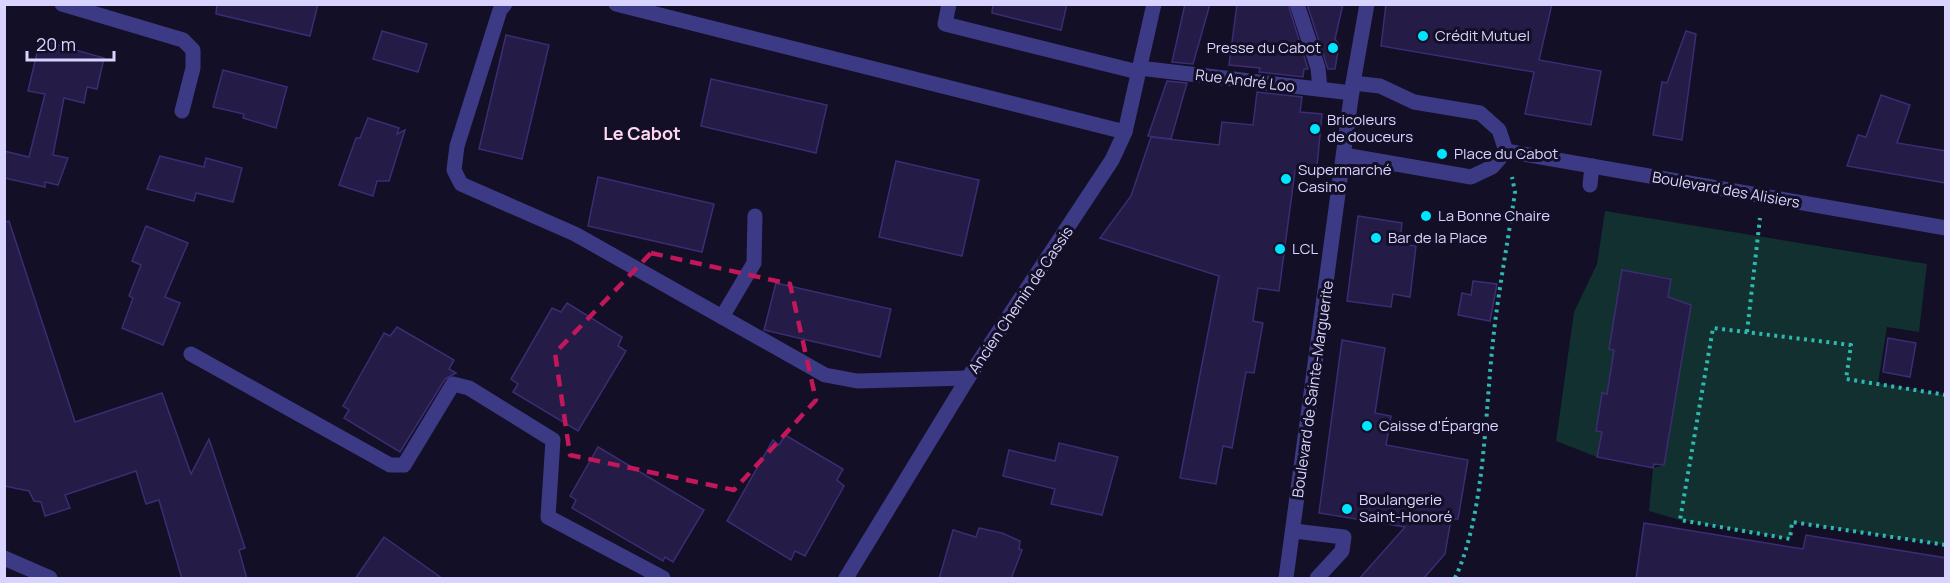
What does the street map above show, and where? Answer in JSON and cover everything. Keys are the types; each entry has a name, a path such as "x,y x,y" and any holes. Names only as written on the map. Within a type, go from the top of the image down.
{"street":[{"path":"62,4 86,7 183,40 193,50 193,68 182,111"},
{"path":"505,4 500,10 457,146 454,170 461,184 575,234 825,375 857,381 968,378"},
{"path":"616,4 1125,132"},
{"name":"Rue André Loo","path":"949,4 945,24 1138,70 1320,89 1353,88"},
{"name":"Ancien Chemin de Cassis","path":"846,579 968,378 1112,160 1125,132 1154,4"},
{"path":"1297,4 1318,68 1320,89"},
{"name":"Boulevard de Sainte-Marguerite","path":"1286,579 1353,88 1367,4"},
{"path":"1344,155 1471,177 1492,167 1506,151 1499,130 1480,113 1414,102 1380,86 1353,88"},
{"name":"Boulevard des Alisiers","path":"1506,151 1946,228"},
{"path":"1590,186 1592,166"},
{"path":"722,317 754,263 755,216"},
{"path":"191,354 390,465 404,465 453,384 469,388 553,440 548,517 663,579"},
{"path":"1294,531 1344,537 1342,551 1317,579"},
{"path":"4,558 50,579"}],"path":[{"path":"1455,579 1464,561 1474,516 1493,337 1515,192 1506,151"},
{"path":"1747,332 1762,196"},
{"path":"1946,395 1846,379 1851,345 1713,328 1680,520 1790,539 1792,522 1946,545"}],"highlighted area":[{"path":"651,253 790,284 816,400 734,490 570,455 555,353"}],"green space":[{"path":"1605,211 1927,264 1919,332 1887,327 1878,383 1945,395 1945,545 1793,522 1790,539 1680,520 1649,511 1653,468 1664,465 1691,305 1668,297 1671,278 1622,270 1618,291 1624,293 1609,349 1614,350 1607,394 1602,393 1596,431 1602,432 1597,457 1556,441 1574,312 1597,264"}],"building":[{"path":"217,4 318,4 310,36 216,14"},
{"path":"993,4 1067,4 1061,30 992,13"},
{"path":"1185,4 1210,4 1193,64 1172,62"},
{"path":"1237,4 1288,4 1308,69 1304,69 1303,77 1259,72 1260,68 1229,65"},
{"path":"1307,4 1343,4 1335,39 1339,45 1335,69 1328,69"},
{"path":"1386,4 1552,4 1539,60 1601,71 1591,125 1525,114 1534,72 1381,46"},
{"path":"382,31 427,44 418,72 373,59"},
{"path":"1686,31 1696,34 1682,140 1653,135 1662,82 1667,83"},
{"path":"506,35 549,45 522,159 479,149"},
{"path":"40,40 104,58 97,89 87,87 84,103 64,98 53,155 68,158 58,185 45,182 45,187 4,178 4,151 29,157 45,94 28,91"},
{"path":"223,70 287,87 276,128 243,118 244,114 213,107"},
{"path":"711,79 827,105 816,153 701,126"},
{"path":"1167,81 1187,83 1171,139 1148,136"},
{"path":"1257,92 1302,97 1300,112 1322,114 1318,156 1316,174 1295,171 1279,291 1258,288 1253,321 1263,323 1254,373 1246,372 1232,448 1223,446 1216,484 1180,478 1219,276 1100,238 1131,196 1151,137 1219,145 1222,122 1253,125"},
{"path":"1881,95 1910,105 1897,143 1946,151 1946,183 1847,166 1858,135 1866,137"},
{"path":"368,118 399,128 397,134 405,130 389,181 377,181 373,196 339,185 356,138 360,138"},
{"path":"160,156 204,167 206,158 242,168 233,202 196,193 194,201 147,189"},
{"path":"896,161 979,180 962,256 879,237"},
{"path":"598,177 714,204 702,252 588,226"},
{"path":"1358,216 1402,223 1400,240 1404,240 1404,244 1416,246 1410,297 1393,294 1391,307 1347,301"},
{"path":"9,221 75,422 162,393 191,474 209,439 245,548 239,550 247,579 182,579 159,500 146,504 136,471 65,495 70,508 45,516 41,502 34,501 29,491 4,486 4,222"},
{"path":"146,226 188,243 165,297 180,303 163,345 122,328 133,298 129,296 141,265 132,261"},
{"path":"1622,270 1671,279 1668,297 1691,305 1664,465 1654,464 1653,468 1597,457 1602,432 1596,431 1602,393 1607,394 1614,350 1609,349"},
{"path":"1473,281 1497,284 1490,321 1458,315 1462,293 1471,295"},
{"path":"776,283 891,309 880,357 764,330"},
{"path":"567,303 622,337 618,346 626,351 578,431 513,392 518,384 511,379 552,308 561,312"},
{"path":"397,327 454,360 449,369 456,373 445,379 400,452 344,418 349,410 343,406 384,333 390,336"},
{"path":"1888,338 1916,343 1910,377 1883,372"},
{"path":"1342,340 1385,348 1375,413 1391,416 1386,445 1468,460 1458,519 1451,519 1445,554 1423,579 1359,579 1405,527 1319,513"},
{"path":"785,435 843,469 837,480 844,486 805,556 795,551 791,560 727,521 773,440 779,445"},
{"path":"1059,443 1118,457 1102,515 1051,504 1055,489 1003,476 1009,450 1055,461"},
{"path":"598,447 704,510 673,562 665,557 663,561 572,508 576,500 570,496"},
{"path":"1644,523 1803,549 1806,535 1946,558 1946,579 1636,579"},
{"path":"979,528 1002,533 1020,541 1019,549 1022,550 1011,579 939,579 953,530 976,537"},
{"path":"384,537 443,579 355,579"}],"place":[{"name":"Crédit Mutuel","path":"1423,36"},
{"name":"Presse du Cabot","path":"1333,48"},
{"name":"Bricoleurs de douceurs","path":"1315,129"},
{"name":"Place du Cabot","path":"1442,154"},
{"name":"Supermarché Casino","path":"1286,179"},
{"name":"La Bonne Chaire","path":"1426,216"},
{"name":"Bar de la Place","path":"1376,238"},
{"name":"LCL","path":"1280,249"},
{"name":"Caisse d'Épargne","path":"1367,426"},
{"name":"Boulangerie Saint-Honoré","path":"1347,509"}],"district":[{"name":"Le Cabot","path":"642,134"}]}
